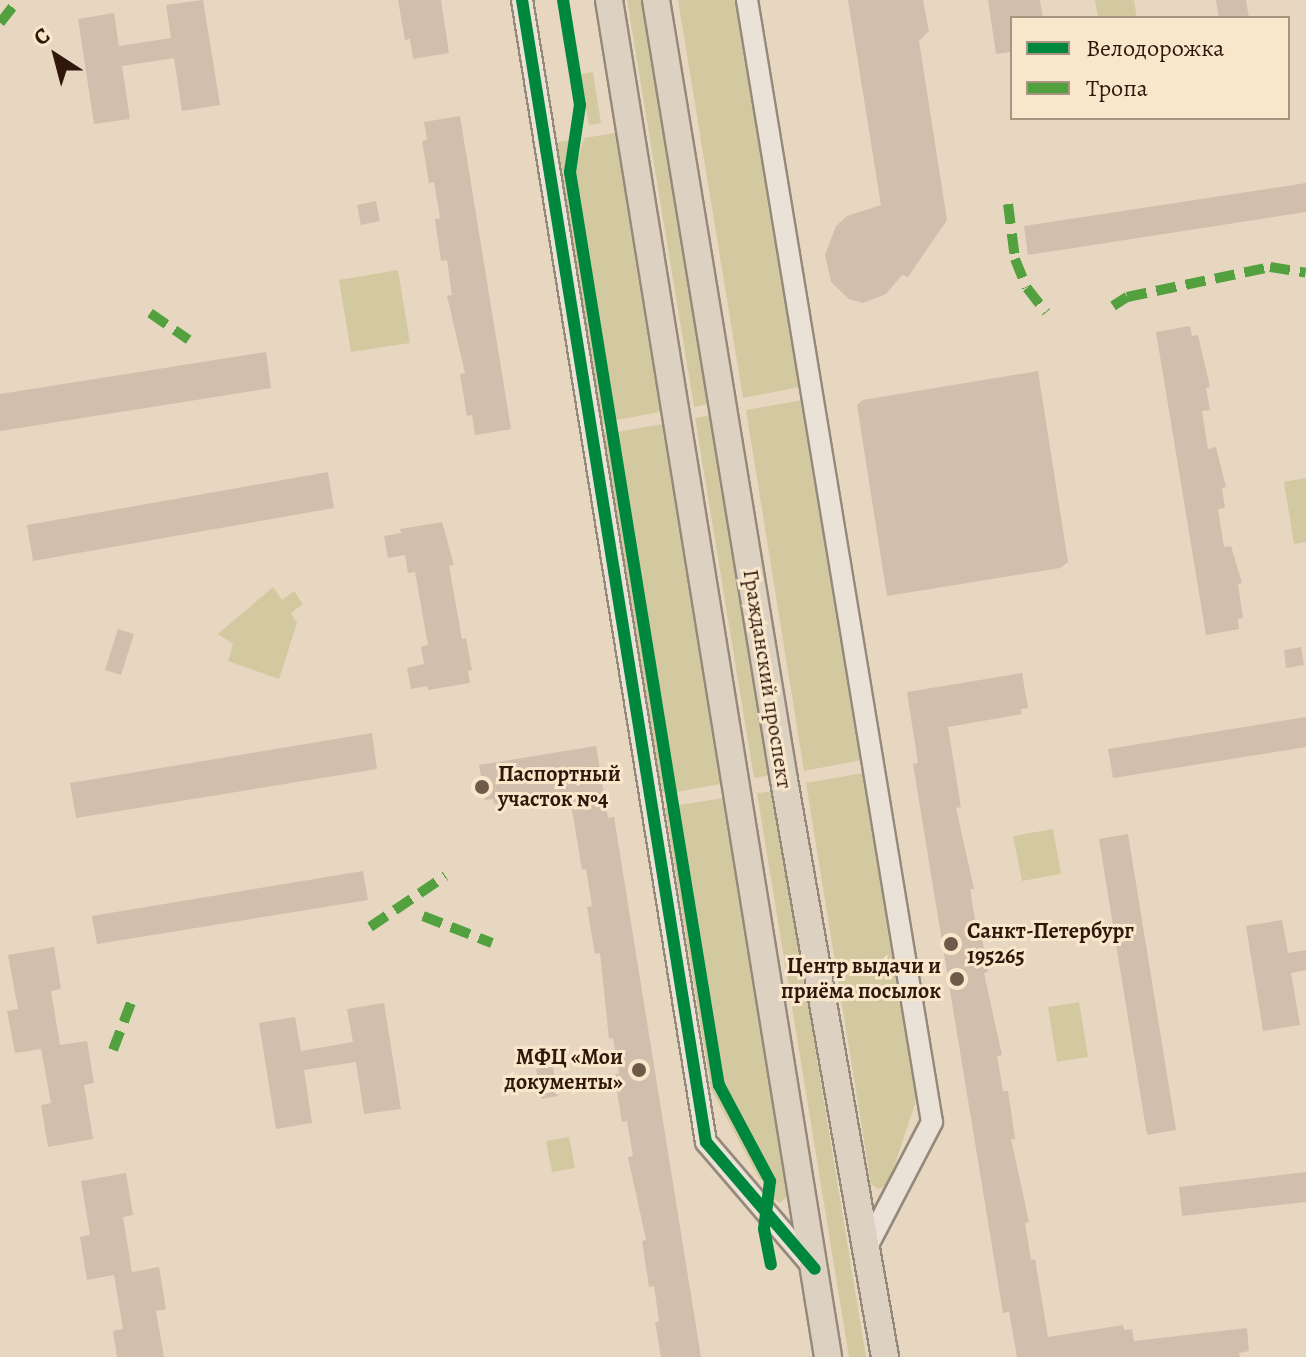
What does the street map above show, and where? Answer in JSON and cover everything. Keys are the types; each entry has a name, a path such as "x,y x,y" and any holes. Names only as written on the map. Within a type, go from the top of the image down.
{"main road":[{"name":"Гражданский проспект","path":"609,0 828,1357"},
{"name":"Гражданский проспект","path":"656,0 784,780 855,1188 868,1245 885,1357"}],"street":[{"path":"522,0 706,1142 815,1269"},
{"path":"747,0 932,1122 868,1245"}],"shaded area":[{"path":"627,0 644,0 710,404 694,407"},
{"path":"678,0 737,0 800,387 743,398"},
{"path":"1095,0 1134,0 1137,16 1098,16"},
{"path":"593,72 601,123 589,125 580,74"},
{"path":"615,133 660,412 616,420 575,171 584,138"},
{"path":"573,140 567,172 606,423 602,424 557,142"},
{"path":"398,270 410,343 351,352 339,280"},
{"path":"803,400 862,760 804,771 746,410"},
{"path":"711,415 771,775 754,778 695,418"},
{"path":"662,424 721,784 676,792 617,432"},
{"path":"603,432 608,432 666,792 662,793"},
{"path":"1306,478 1306,542 1294,544 1284,482"},
{"path":"273,587 282,600 294,591 303,604 291,613 297,623 279,679 228,661 233,644 218,634"},
{"path":"863,773 917,1098 888,1185 878,1189 871,1184 806,783"},
{"path":"773,791 866,1357 849,1357 757,793"},
{"path":"723,798 788,1196 780,1203 772,1198 776,1180 725,1085 679,805"},
{"path":"669,807 715,1087 764,1178 760,1180 711,1089 665,808"},
{"path":"1053,829 1061,874 1022,881 1013,836"},
{"path":"1079,1002 1088,1057 1057,1062 1048,1007"},
{"path":"569,1137 575,1168 552,1172 546,1141"}],"building":[{"path":"203,0 220,105 182,111 174,58 122,66 130,119 94,124 78,19 114,13 119,46 171,38 166,5"},
{"path":"398,0 441,0 449,53 413,59 410,39 405,40"},
{"path":"848,0 923,0 929,31 919,41 947,220 908,277 902,275 886,294 863,303 849,299 831,282 825,255 836,226 847,216 881,205"},
{"path":"988,0 1040,0 1043,16 1010,16 1010,52 996,54"},
{"path":"1216,0 1246,0 1249,16 1219,16"},
{"path":"460,116 511,429 475,435 472,415 467,416 460,374 465,373 447,296 452,295 447,260 441,261 435,219 440,218 434,182 429,183 422,141 427,140 424,122"},
{"path":"1306,183 1306,212 1028,255 1024,226"},
{"path":"376,201 380,221 361,225 357,205"},
{"path":"1190,326 1192,336 1198,335 1210,387 1206,388 1210,410 1202,411 1208,449 1216,447 1226,487 1222,488 1225,508 1218,509 1224,547 1231,546 1242,583 1238,584 1243,618 1238,619 1239,629 1206,635 1156,332"},
{"path":"266,352 271,388 0,431 0,394"},
{"path":"1038,371 1068,562 1060,568 887,596 857,405 863,400"},
{"path":"328,472 334,508 33,561 27,525"},
{"path":"442,522 454,565 449,566 462,639 466,638 472,670 468,671 470,683 428,690 427,686 411,689 407,668 424,664 421,647 428,645 415,572 408,573 405,555 388,558 384,536 401,533 400,529"},
{"path":"118,629 134,634 121,675 105,670"},
{"path":"1301,647 1304,665 1286,668 1284,650"},
{"path":"1022,673 1028,708 1021,709 1022,714 948,727 961,807 956,808 974,889 970,889 976,926 980,926 988,972 984,973 1002,1055 997,1056 1003,1091 1008,1091 1015,1139 1011,1139 1029,1222 1025,1223 1031,1260 1035,1259 1048,1337 1123,1325 1124,1330 1132,1329 1134,1341 1247,1328 1249,1351 1239,1353 1240,1357 1017,1357 1009,1312 1003,1313 913,764 918,763 907,692"},
{"path":"1306,717 1306,747 1113,778 1108,749"},
{"path":"372,733 377,769 76,818 70,783"},
{"path":"596,746 608,818 614,817 701,1357 661,1357 655,1322 659,1321 654,1286 649,1287 642,1241 646,1240 628,1157 633,1156 627,1121 622,1122 613,1038 609,1039 600,953 595,954 587,907 592,906 586,869 582,870 569,792 494,804 493,799 485,800 479,765"},
{"path":"1128,834 1176,1130 1147,1135 1099,839"},
{"path":"363,871 368,900 97,944 92,916"},
{"path":"1282,920 1288,953 1306,950 1306,970 1291,973 1300,1025 1263,1031 1246,926"},
{"path":"54,947 61,989 51,991 60,1045 87,1041 94,1083 84,1085 93,1139 48,1147 41,1105 51,1103 41,1049 15,1053 7,1011 18,1009 8,955"},
{"path":"384,1003 401,1109 364,1114 356,1062 304,1070 312,1123 276,1129 259,1023 295,1017 301,1051 353,1042 347,1009"},
{"path":"552,1061 558,1096 541,1099 535,1063"},
{"path":"1306,1172 1306,1202 1182,1216 1179,1187"},
{"path":"126,1173 133,1215 123,1217 132,1272 159,1267 166,1309 156,1311 164,1357 117,1357 113,1331 123,1329 114,1275 87,1280 80,1237 90,1235 81,1181"}],"marked path":[{"path":"0,23 18,0"},
{"path":"1008,204 1015,259 1027,288 1046,312"},
{"path":"1113,306 1127,297 1270,267 1306,273"},
{"path":"150,313 189,340"},
{"path":"370,927 445,876"},
{"path":"423,916 492,943"},
{"path":"113,1050 134,995"}],"cycle path":[{"path":"522,0 706,1142 815,1269"},
{"path":"563,0 580,105 570,172 719,1085 770,1181 764,1229 771,1264"}],"place":[{"name":"Паспортный участок №4","path":"482,787"},
{"name":"Санкт-Петербург 195265","path":"951,944"},
{"name":"Центр выдачи и приёма посылок","path":"957,979"},
{"name":"МФЦ «Мои документы»","path":"639,1070"}]}
